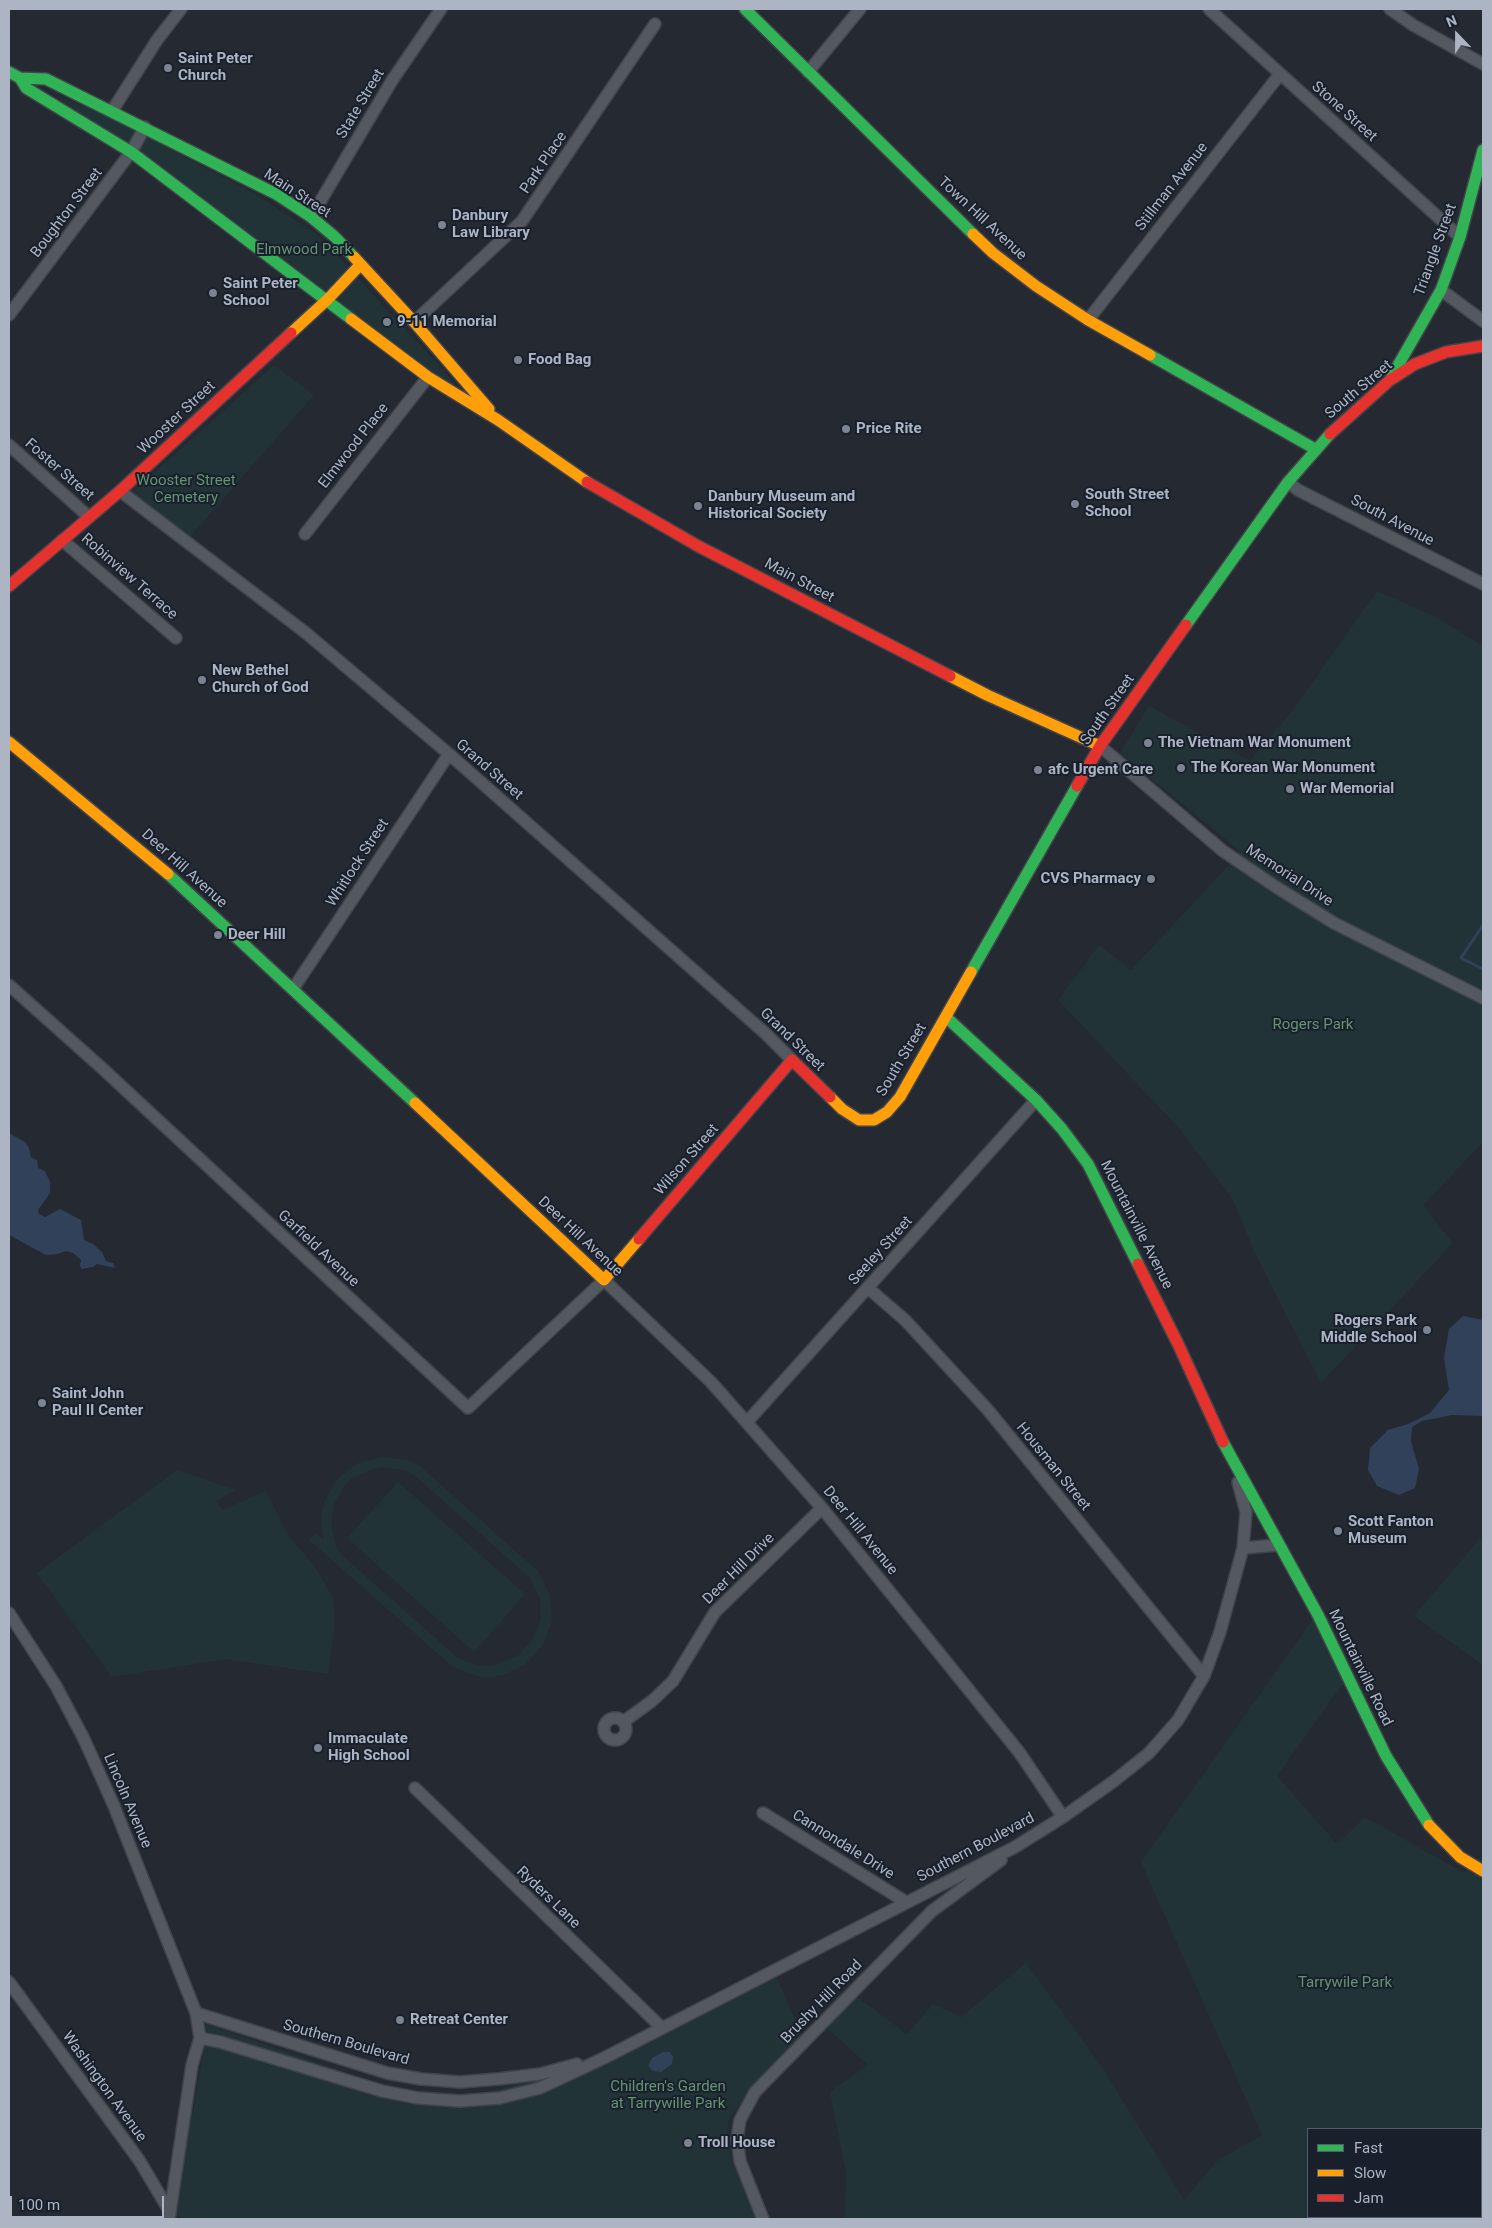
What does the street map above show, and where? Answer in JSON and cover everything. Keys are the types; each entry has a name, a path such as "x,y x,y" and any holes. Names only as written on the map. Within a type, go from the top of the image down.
{"street":[{"path":"112,111 158,40 181,9"},
{"name":"State Street","path":"311,217 393,79 441,9"},
{"name":"Town Hill Avenue","path":"744,9 993,254 1036,286 1088,320 1315,448"},
{"path":"808,72 860,9"},
{"name":"Stone Street","path":"1209,9 1460,237"},
{"path":"1390,9 1413,25 1483,64"},
{"name":"Park Place","path":"414,322 522,221 656,24"},
{"name":"Main Street","path":"9,72 20,78 46,79 276,194 311,217 335,237 414,322 498,420"},
{"name":"Stillman Avenue","path":"1088,320 1280,74"},
{"name":"Main Street","path":"20,78 26,88 44,97 131,152 428,377 498,420 576,475 698,546 987,694 1100,746"},
{"name":"Boughton Street","path":"9,315 131,152 145,128"},
{"name":"Triangle Street","path":"1390,380 1441,290 1460,237 1483,150"},
{"name":"Wooster Street","path":"9,586 120,491 328,300 360,265"},
{"path":"1441,290 1483,321"},
{"name":"South Street","path":"822,1090 842,1109 859,1120 874,1120 887,1112 900,1097 1100,746 1288,482 1315,448 1349,415 1390,380 1415,364 1446,352 1483,346"},
{"name":"Elmwood Place","path":"305,534 428,377"},
{"name":"Foster Street","path":"9,445 89,516"},
{"name":"South Avenue","path":"1288,482 1298,490 1483,584"},
{"name":"Grand Street","path":"120,491 306,633 448,754 766,1034 822,1090"},
{"name":"Robinview Terrace","path":"62,540 176,638"},
{"name":"Deer Hill Avenue","path":"9,742 132,842 293,989 709,1380 822,1508 1019,1752 1063,1817"},
{"name":"Memorial Drive","path":"1100,746 1223,851 1276,887 1334,923 1483,998"},
{"name":"Whitlock Street","path":"293,989 448,754"},
{"name":"Garfield Avenue","path":"9,985 103,1069 468,1408 604,1280"},
{"name":"Mountainville Avenue","path":"946,1017 1036,1100 1062,1129 1088,1164 1179,1346 1231,1459"},
{"name":"Wilson Street","path":"604,1280 792,1060"},
{"name":"Seeley Street","path":"747,1422 1036,1100"},
{"name":"Housman Street","path":"868,1288 905,1320 988,1410 1204,1676"},
{"name":"Mountainville Road","path":"1231,1459 1317,1614 1386,1756 1409,1794 1430,1826 1450,1848 1460,1857 1483,1871"},
{"name":"Southern Boulevard","path":"200,2038 220,2042 382,2092 418,2098 460,2101 500,2098 540,2088 604,2058 661,2027 1016,1847 1114,1781 1149,1753 1173,1728 1204,1676 1220,1632 1243,1548 1246,1512 1231,1459"},
{"name":"Deer Hill Drive","path":"623,1722 652,1701 673,1681 715,1612 822,1508"},
{"path":"1243,1548 1278,1545"},
{"name":"Lincoln Avenue","path":"9,1613 56,1686 84,1739 117,1815 196,2013"},
{"name":"Ryders Lane","path":"414,1788 661,2027"},
{"name":"Cannondale Drive","path":"764,1812 906,1902"},
{"name":"Brushy Hill Road","path":"763,2219 740,2161 737,2139 740,2120 755,2092 932,1911 984,1874 1016,1847"},
{"name":"Washington Avenue","path":"9,1982 139,2160 170,2216"},
{"path":"170,2216 192,2065 200,2038 196,2013"},
{"name":"Southern Boulevard","path":"196,2013 387,2073 420,2079 460,2082 531,2075 604,2058"}],"green space":[{"name":"Elmwood Park","path":"54,95 105,115 253,193 317,234 455,383 452,388"},
{"name":"Wooster Street Cemetery","path":"274,365 314,395 190,537 133,492"},
{"name":"Rogers Park","path":"1377,591 1434,616 1483,646 1483,1142 1423,1205 1453,1243 1321,1383 1254,1251 1234,1202 1177,1126 1058,1000 1099,945 1131,970 1241,852 1120,753 1149,706 1250,761 1293,710"},
{"path":"383,1457 408,1460 420,1466 539,1572 550,1595 552,1621 543,1645 526,1664 503,1675 490,1677 477,1676 453,1667 309,1540 316,1533 324,1540 321,1525 325,1500 338,1478 358,1463","holes":["383,1467 404,1470 414,1475 530,1578 540,1598 541,1619 533,1639 519,1655 500,1664 489,1666 478,1666 458,1658 342,1555 336,1546 331,1525 334,1504 345,1485 353,1478 372,1469"]},
{"path":"177,1470 236,1490 216,1501 222,1510 266,1491 287,1534 314,1565 333,1598 335,1621 328,1674 225,1659 112,1677 37,1573"},
{"path":"398,1482 525,1594 474,1652 347,1538"},
{"path":"1483,1535 1483,1665 1414,1616"},
{"name":"Tarrywile Park","path":"1316,1615 1346,1679 1277,1776 1337,1844 1365,1817 1464,1873 1478,1859 1483,1860 1483,2219 845,2219 846,2172 830,2092 868,2065 819,2021 849,1991 907,2034 933,2004 961,2017 1026,1963 1100,2064 1184,2200 1217,2161 1262,2135 1141,1862"},
{"name":"Children's Garden at Tarrywille Park","path":"773,1968 803,2038 748,2094 729,2119 727,2131 731,2159 754,2204 757,2219 182,2219 174,2213 204,2051 206,2024 376,2083 452,2095 488,2092 549,2075 666,2022"}],"water":[{"path":"9,1133 25,1142 31,1157 37,1160 38,1168 45,1171 50,1182 50,1193 38,1210 39,1214 45,1217 60,1209 81,1220 84,1240 93,1244 102,1252 106,1261 113,1263 115,1268 97,1264 93,1267 82,1269 80,1266 81,1260 73,1253 66,1251 46,1255 9,1235"},
{"path":"1463,1316 1483,1320 1483,1416 1452,1415 1422,1421 1412,1427 1411,1441 1419,1469 1415,1488 1399,1495 1377,1486 1368,1470 1370,1448 1388,1430 1408,1424 1430,1413 1449,1390 1444,1358 1449,1329"},
{"path":"663,2052 670,2052 673,2057 672,2064 661,2072 653,2071 648,2066 652,2058"}],"waterway":[{"path":"1483,925 1461,958 1483,969"}],"traffic: fast":[{"path":"745,9 973,234"},
{"path":"9,72 20,78 46,79 276,194 311,217 335,237 354,257"},
{"path":"20,78 26,88 131,152 351,319"},
{"path":"1392,376 1441,290 1460,237 1483,150"},
{"path":"1150,355 1315,449"},
{"path":"1186,625 1288,482 1330,434"},
{"path":"971,972 1077,786"},
{"path":"168,874 415,1103"},
{"path":"946,1017 1036,1100 1062,1129 1088,1164 1138,1264"},
{"path":"1223,1442 1318,1615 1386,1756 1429,1825"}],"traffic: slow":[{"path":"973,234 993,253 1036,286 1088,320 1150,355"},
{"path":"354,257 414,322 489,409"},
{"path":"291,333 328,299 360,265"},
{"path":"351,319 428,377 498,420 587,482"},
{"path":"950,676 987,695 1100,746"},
{"path":"9,742 168,874"},
{"path":"830,1097 842,1109 859,1120 874,1120 887,1112 900,1097 971,972"},
{"path":"415,1103 604,1280 639,1239"},
{"path":"1429,1825 1460,1857 1483,1871"}],"traffic: jam":[{"path":"9,586 120,491 291,333"},
{"path":"1330,434 1390,380 1415,364 1446,352 1483,346"},
{"path":"587,482 698,546 950,676"},
{"path":"1077,786 1100,746 1186,625"},
{"path":"639,1239 792,1060 830,1097"},
{"path":"1138,1264 1179,1346 1223,1442"}],"place":[{"name":"Saint Peter Church","path":"168,68"},
{"name":"Danbury Law Library","path":"442,225"},
{"name":"Saint Peter School","path":"213,293"},
{"name":"9-11 Memorial","path":"387,322"},
{"name":"Food Bag","path":"518,360"},
{"name":"Price Rite","path":"846,429"},
{"name":"South Street School","path":"1075,504"},
{"name":"Danbury Museum and Historical Society","path":"698,506"},
{"name":"New Bethel Church of God","path":"202,680"},
{"name":"The Vietnam War Monument","path":"1148,743"},
{"name":"The Korean War Monument","path":"1181,768"},
{"name":"afc Urgent Care","path":"1038,770"},
{"name":"War Memorial","path":"1290,789"},
{"name":"CVS Pharmacy","path":"1151,879"},
{"name":"Deer Hill","path":"218,935"},
{"name":"Rogers Park Middle School","path":"1427,1330"},
{"name":"Saint John Paul II Center","path":"42,1403"},
{"name":"Scott Fanton Museum","path":"1338,1531"},
{"name":"Immaculate High School","path":"318,1748"},
{"name":"Retreat Center","path":"400,2020"},
{"name":"Troll House","path":"688,2143"}]}
